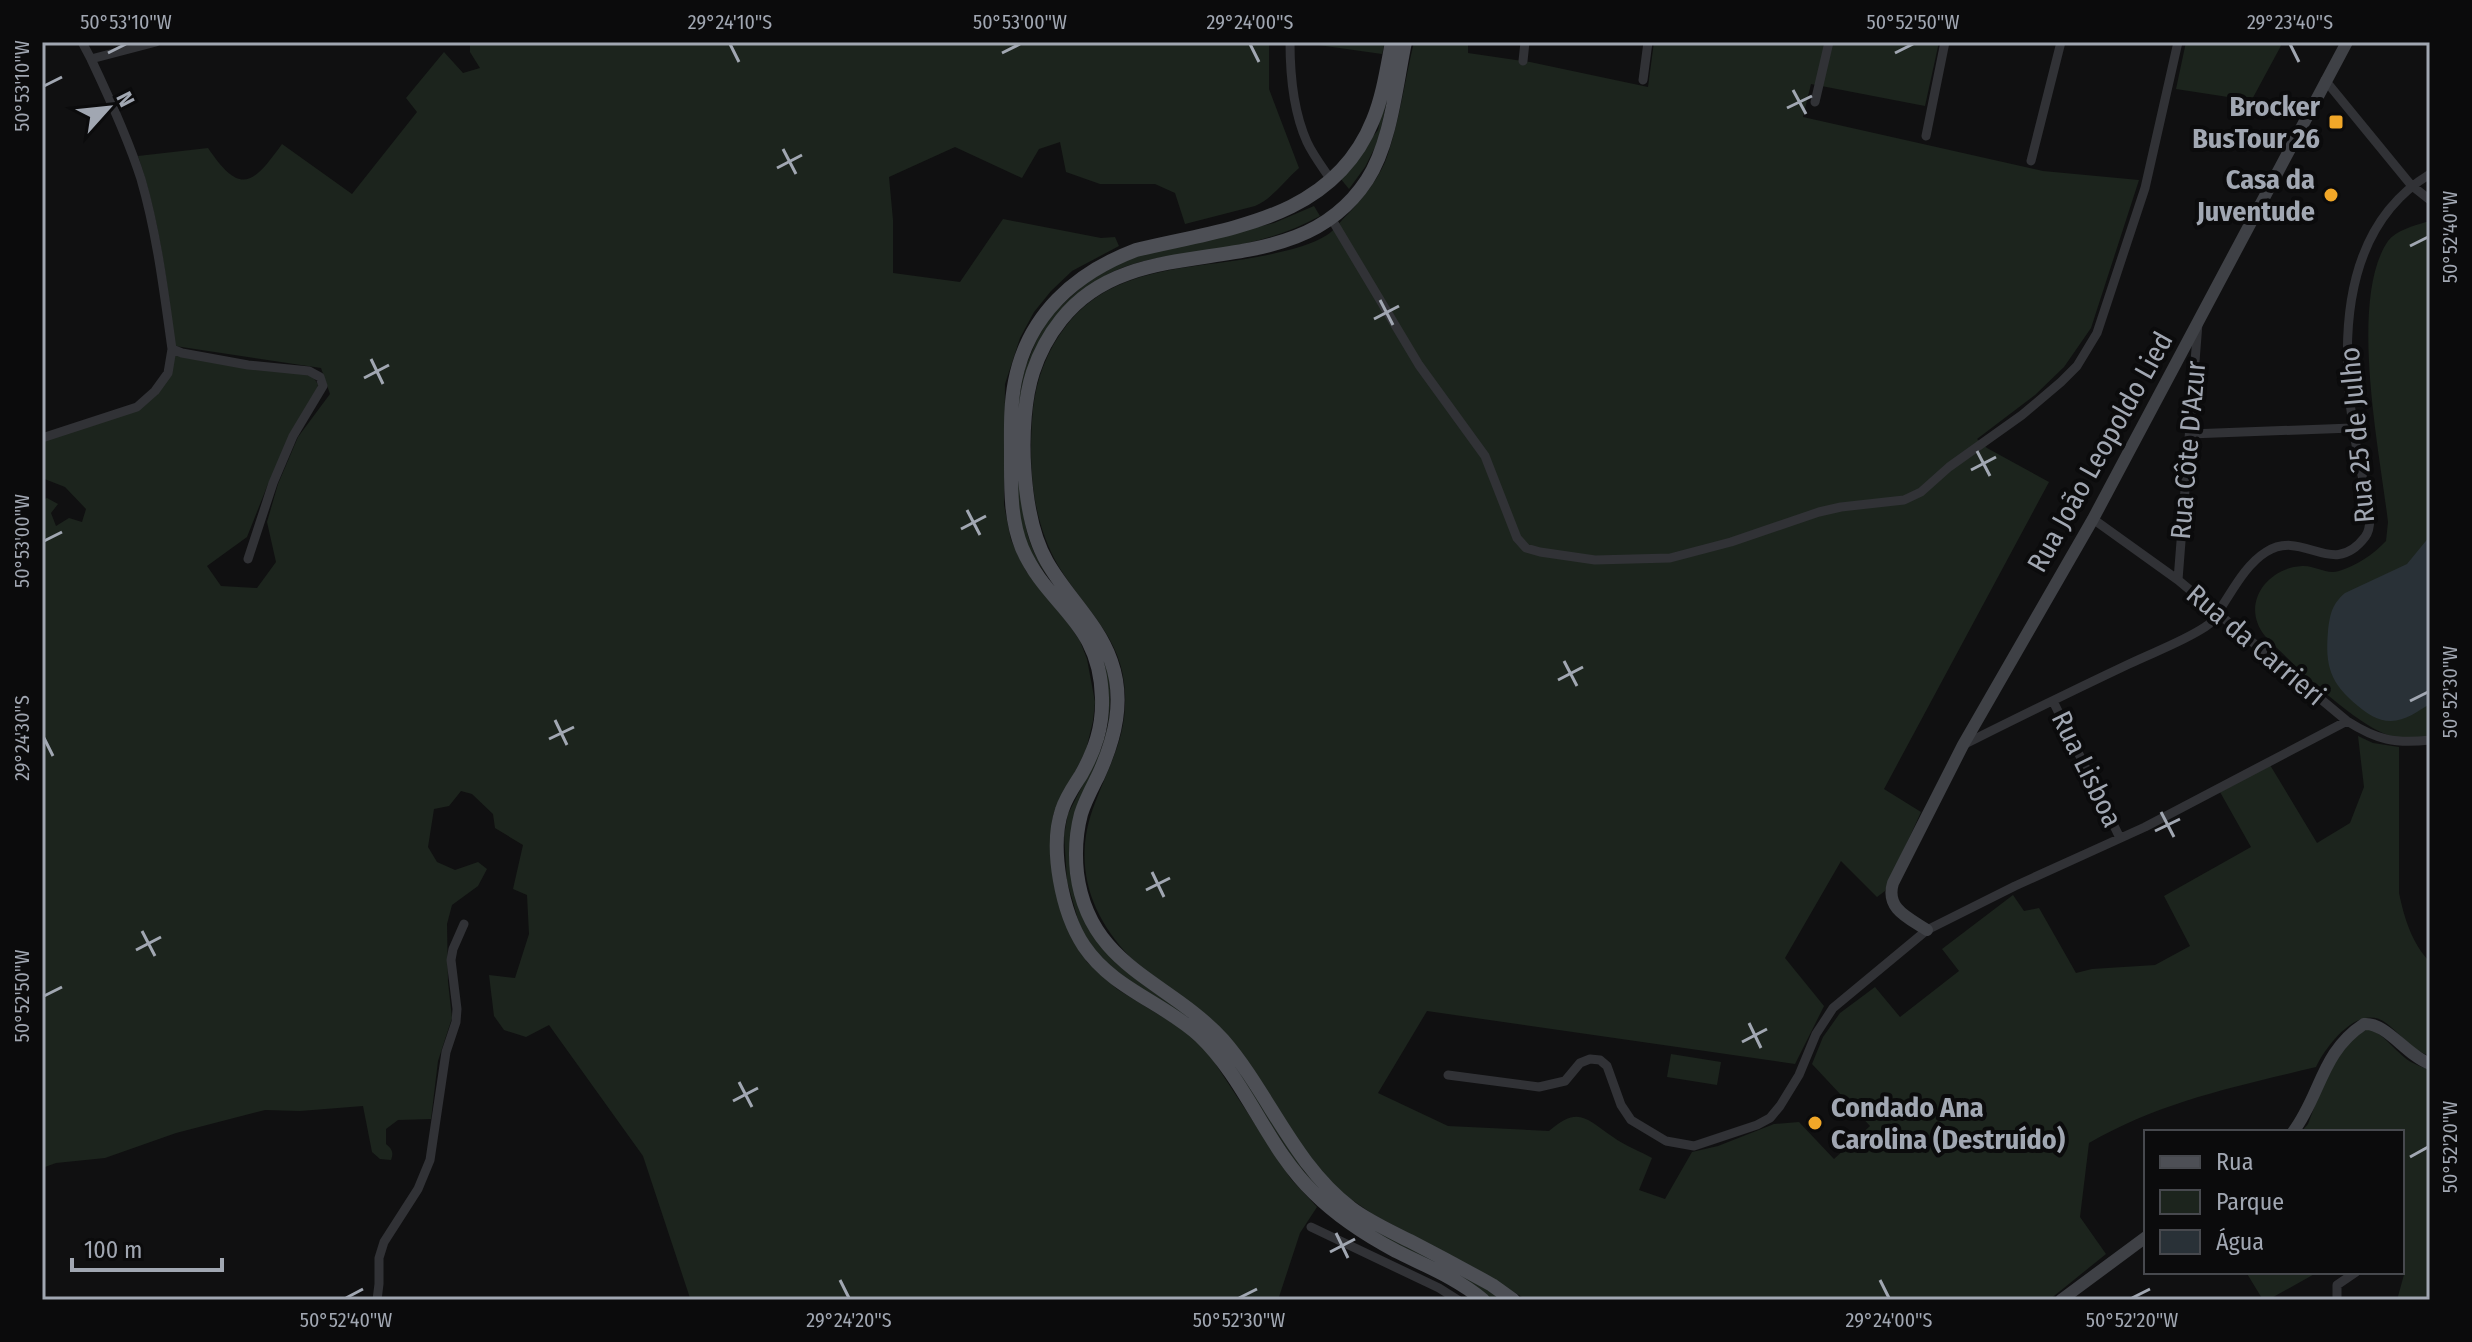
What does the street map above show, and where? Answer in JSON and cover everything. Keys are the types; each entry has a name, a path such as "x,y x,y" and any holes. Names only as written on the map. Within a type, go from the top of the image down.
{"main road":[{"path":"1392,42 1375,117 1361,144 1331,180 1315,193 1261,220 1136,250 1100,265 1072,285 1052,305 1034,330 1015,379 1011,417 1013,511 1017,533 1029,561 1086,636 1098,665 1103,698 1096,745 1062,811 1058,841 1062,888 1072,925 1092,956 1116,980 1177,1018 1208,1044 1234,1076 1310,1190 1350,1225 1449,1277 1483,1300"},
{"path":"1405,42 1386,134 1376,162 1367,179 1331,218 1314,230 1279,244 1156,265 1125,274 1089,294 1062,317 1038,358 1028,389 1024,426 1025,472 1032,530 1048,566 1089,618 1105,645 1115,672 1117,719 1110,750 1081,815 1077,841 1077,870 1088,913 1106,944 1136,973 1188,1009 1219,1036 1246,1070 1305,1162 1351,1208 1492,1285 1513,1300"},
{"path":"1331,180 1344,191 1349,201"},
{"path":"1315,193 1324,213 1331,218"}],"street":[{"path":"42,438 137,407 155,391 168,373 172,349 161,262 140,178 107,93 82,42"},
{"path":"91,59 156,42"},
{"path":"1290,42 1290,72 1297,111 1307,144 1331,180"},
{"path":"1523,61 1525,42"},
{"path":"1643,80 1648,42"},
{"path":"1815,102 1829,42"},
{"path":"1926,136 1945,42"},
{"path":"2031,161 2061,42"},
{"path":"1331,218 1419,365 1485,456 1517,538 1526,548 1595,560 1670,558 1731,542 1819,512 1904,500 1921,492 1949,467 2022,415 2077,366 2097,333 2145,188 2178,42"},
{"name":"Rua João Leopoldo Lied","path":"1927,930 1899,912 1893,904 1890,894 1893,883 1963,745 2093,519 2347,42"},
{"path":"2325,80 2411,185 2430,200"},
{"name":"Rua 25 de Julho","path":"1963,745 2207,627 2249,569 2274,548 2293,544 2332,556 2344,554 2365,538 2371,522 2370,513 2352,428 2348,331 2352,294 2358,265 2386,212 2411,185 2430,174"},
{"name":"Rua Côte D'Azur","path":"2178,580 2199,320"},
{"path":"172,349 248,365 309,371 320,377 323,386 293,436 273,483 248,559"},
{"path":"2190,434 2352,428"},
{"name":"Rua da Carrieri","path":"2093,519 2178,580 2347,721 2367,733 2396,742 2430,740"},
{"name":"Rua Lisboa","path":"2053,701 2120,838"},
{"path":"1448,1075 1539,1087 1565,1081 1580,1063 1590,1059 1600,1060 1607,1066 1621,1105 1631,1120 1642,1129 1678,1145 1708,1143 1757,1125 1770,1118 1780,1106 1816,1034 1833,1008 1927,930 2120,838 2347,721"},
{"path":"377,1300 379,1258 384,1242 418,1189 430,1160 446,1052 456,1022 451,960 464,924"},
{"path":"2294,1130 2332,1055 2350,1034 2364,1024 2379,1026 2414,1057 2430,1064"},
{"path":"1311,1227 1458,1300"},
{"path":"2061,1300 2144,1238"},
{"path":"2337,1300 2337,1285 2353,1274"}],"green space":[{"path":"470,42 1269,42 1269,89 1299,168 1255,206 1185,224 1175,193 1155,184 1100,184 1066,172 1060,142 1039,149 1022,178 955,147 889,177 893,273 960,282 1003,219 1101,238 1115,237 1119,246 1072,271 1051,291 1034,312 1020,338 1005,384 1004,505 1011,540 1026,571 1080,641 1087,659 1095,702 1086,750 1053,815 1051,846 1071,935 1087,962 1117,989 1182,1029 1207,1051 1291,1179 1317,1207 1300,1233 1278,1300 687,1300 690,1298 643,1156 549,1025 526,1037 504,1030 494,1016 489,975 515,978 529,934 527,895 513,889 523,845 495,828 493,814 472,794 461,791 449,806 434,809 428,847 437,862 455,870 478,862 487,869 478,886 452,905 447,924 452,1018 438,1061 431,1119 398,1120 386,1129 391,1160 380,1159 372,1152 363,1106 300,1111 265,1110 176,1133 105,1158 56,1163 42,1168 42,500 47,498 58,504 51,513 56,526 69,518 82,522 86,509 65,487 42,478 42,440 138,408 157,393 174,354 313,377 318,384 317,395 268,484 247,537 207,566 221,586 257,588 276,562 267,522 278,484 298,437 330,394 321,368 175,346 157,226 138,156 208,148 229,173 246,179 262,169 282,144 352,194 417,112 406,98 444,52 463,73 480,68 470,52"},
{"path":"1297,42 1385,42 1382,54"},
{"path":"1397,42 1400,42 1378,141 1349,189 1340,178 1378,130"},
{"path":"1414,42 1468,42 1468,53 1530,62 1648,87 1654,42 1939,42 1925,106 1811,84 1803,117 2043,171 2139,180 2091,328 2064,367 2035,395 1977,439 1987,448 2049,482 1884,789 1921,812 1885,891 1877,897 1841,861 1785,958 1824,1006 1795,1064 1427,1011 1378,1093 1448,1126 1549,1131 1568,1118 1589,1120 1622,1143 1652,1158 1639,1190 1665,1199 1692,1152 1718,1146 1774,1124 1799,1122 1834,1159 1870,1126 1812,1064 1823,1037 1840,1013 1875,987 1900,1017 1959,971 1942,949 2013,895 2024,911 2039,908 2076,973 2155,965 2190,946 2164,896 2251,847 2220,792 2270,765 2317,843 2350,823 2364,787 2358,736 2373,743 2399,747 2399,893 2410,930 2430,962 2430,1056 2411,1045 2386,1023 2376,1018 2365,1018 2335,1038 2316,1067 2171,1106 2143,1116 2089,1143 2080,1217 2106,1254 2049,1300 1527,1300 1473,1267 1374,1215 1342,1193 1311,1161 1263,1086 1130,957 1115,940 1094,904 1085,866 1085,845 1088,824 1120,737 1125,709 1123,674 1110,641 1059,567 1042,530 1032,470 1033,409 1044,366 1059,335 1087,305 1110,289 1163,272 1289,250 1315,241 1333,230 1366,193 1385,162 1396,127"},
{"path":"2186,42 2283,42 2249,105 2228,97 2176,89"},
{"path":"1314,206 1320,216 1276,235 1240,245 1143,261 1110,273 1060,312 1043,336 1031,363 1021,396 1019,417 1026,530 1042,567 1101,653 1110,691 1108,724 1109,699 1056,588 1030,552 1021,527 1017,441 1018,402 1025,368 1052,314 1087,282 1129,258 1274,223"},
{"path":"2430,222 2430,735 2402,738 2378,730 2343,708 2265,636 2255,612 2261,590 2278,573 2302,566 2339,571 2364,559 2386,541 2388,522 2370,377 2370,300 2376,267 2388,241 2400,231"},
{"path":"1108,726 1100,767 1071,865 1116,963 1210,1036 1233,1062 1304,1171 1331,1198 1504,1300 1493,1300 1475,1286 1369,1230 1339,1210 1299,1168 1245,1084 1103,961 1081,930 1067,881 1064,835 1068,814 1102,747"},
{"path":"2368,1029 2411,1062 2430,1070 2430,1300 2397,1300 2405,1271 2404,1130 2303,1130 2330,1070 2357,1035"},
{"path":"1671,1054 1721,1062 1717,1085 1667,1077"},
{"path":"2247,1274 2314,1274 2268,1300 2263,1300"}],"water":[{"path":"2430,536 2430,704 2401,719 2381,720 2349,698 2331,673 2327,643 2331,614 2334,605 2345,593 2407,564"}],"place":[{"name":"Brocker BusTour 26","path":"2336,122"},
{"name":"Casa da Juventude","path":"2331,195"},
{"name":"Condado Ana Carolina (Destruído)","path":"1815,1123"}]}
